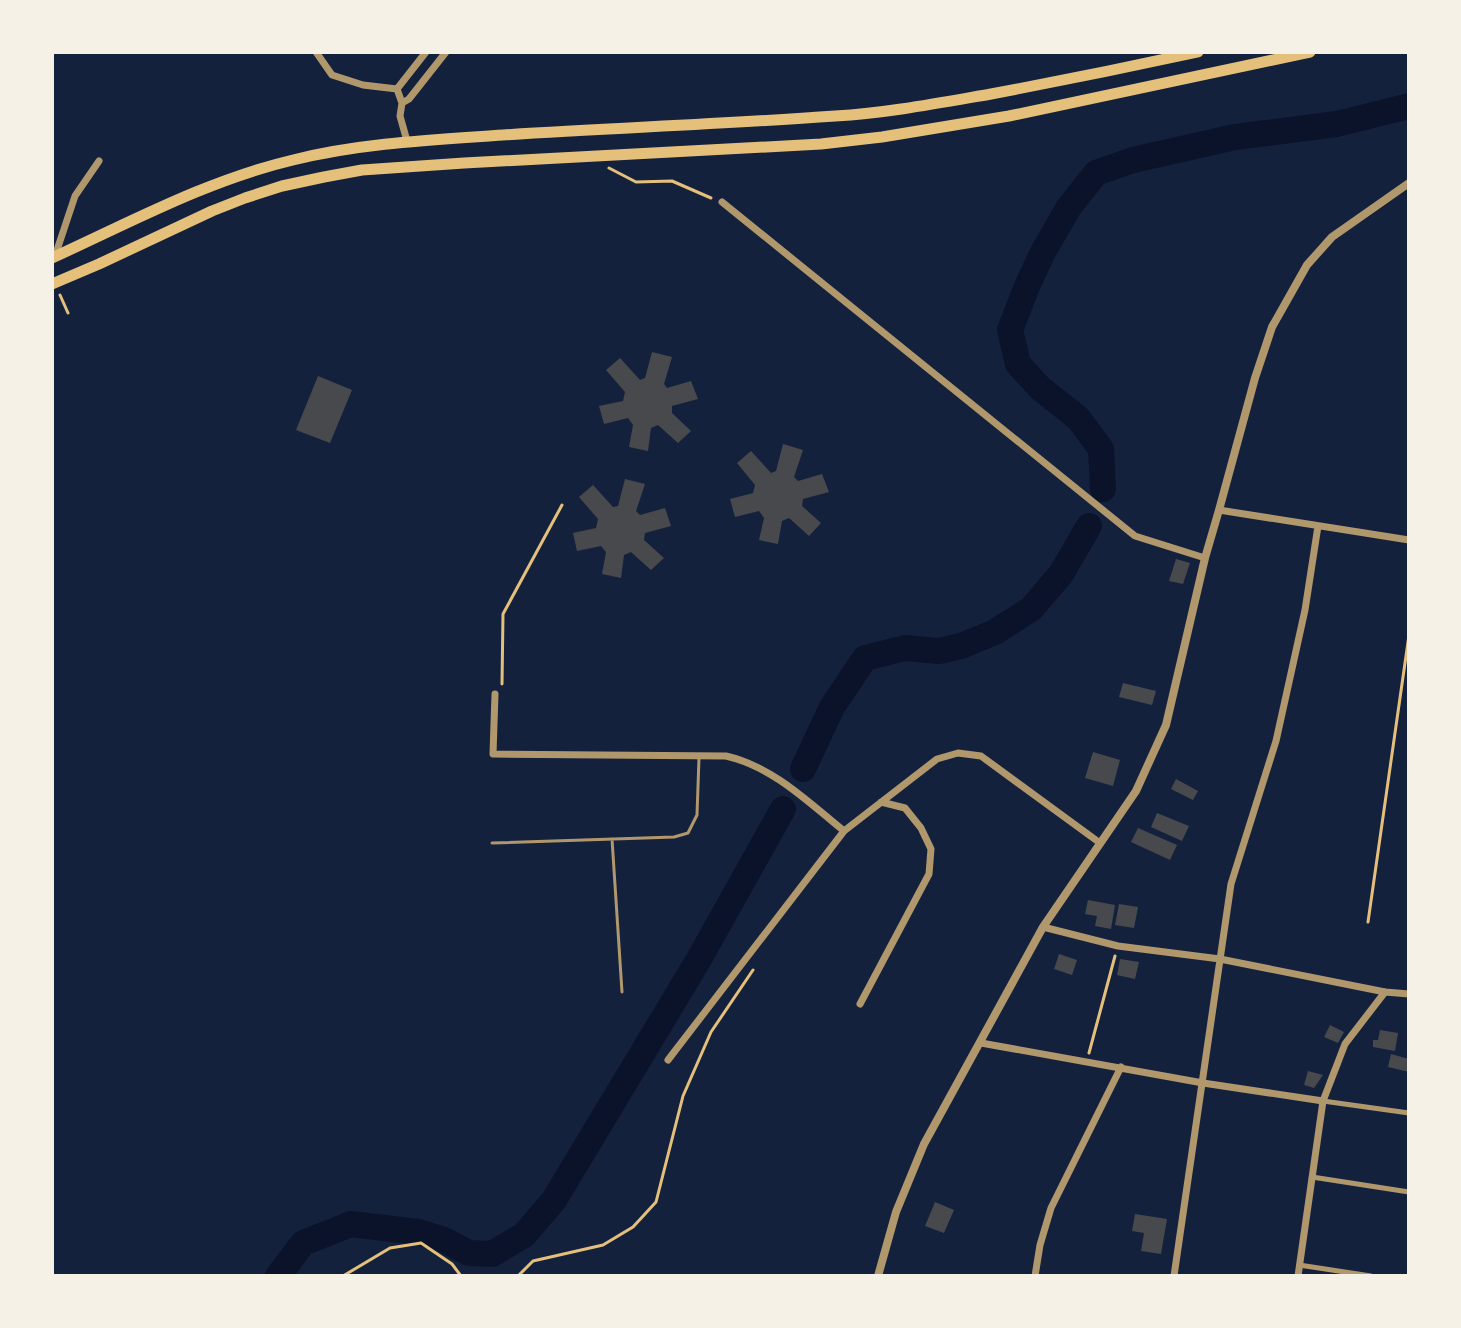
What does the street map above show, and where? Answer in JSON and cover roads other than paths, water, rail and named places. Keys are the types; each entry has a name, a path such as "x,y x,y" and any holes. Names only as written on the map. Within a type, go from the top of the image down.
{"highway":[{"path":"54,257 212,185 290,160 351,147 862,114 1049,83 1198,52"},
{"path":"52,284 262,191 362,170 821,144 932,130 1310,52"},
{"path":"52,291 99,264"}],"street":[{"path":"316,52 332,75 363,85 397,89"},
{"path":"397,89 426,52"},
{"path":"402,103 409,99 446,52"},
{"path":"397,89 407,141"},
{"path":"54,257 75,196 99,161"},
{"path":"878,1276 896,1212 924,1144 1043,927 1136,791 1166,725 1205,558 1272,327 1307,265 1332,237 1409,183"},
{"path":"722,202 1135,536 1205,558"},
{"path":"1219,510 1409,540"},
{"path":"1174,1276 1231,884 1276,741 1305,610 1318,526"},
{"path":"495,694 493,754 736,758 769,772 787,784 844,831"},
{"path":"668,1060 844,831 937,759 958,753 981,756 1100,843"},
{"path":"860,1004 929,874 931,849 921,828 905,808 881,802"},
{"path":"1043,927 1118,946 1220,959 1385,992 1409,994"},
{"path":"1298,1276 1323,1101 1345,1044 1385,992"},
{"path":"981,1043 1203,1083 1409,1113"},
{"path":"1035,1276 1051,1208 1121,1067"},
{"path":"1311,1177 1409,1192"},
{"path":"1299,1265 1371,1276"}],"lane":[{"path":"492,843 674,837 688,833 697,815 699,755"},
{"path":"612,839 622,992"}],"waterway":[{"path":"1103,489 1101,449 1078,418 1040,388 1018,364 1010,330 1043,252 1069,207 1096,173 1133,160 1235,137 1337,124 1409,106"},
{"path":"803,769 832,707 865,658 905,648 939,651 995,632 1031,609 1061,574 1089,526"},
{"path":"278,1276 303,1243 351,1224 418,1232 444,1240 469,1253 492,1254 524,1235 554,1200 699,959 783,809"}]}
